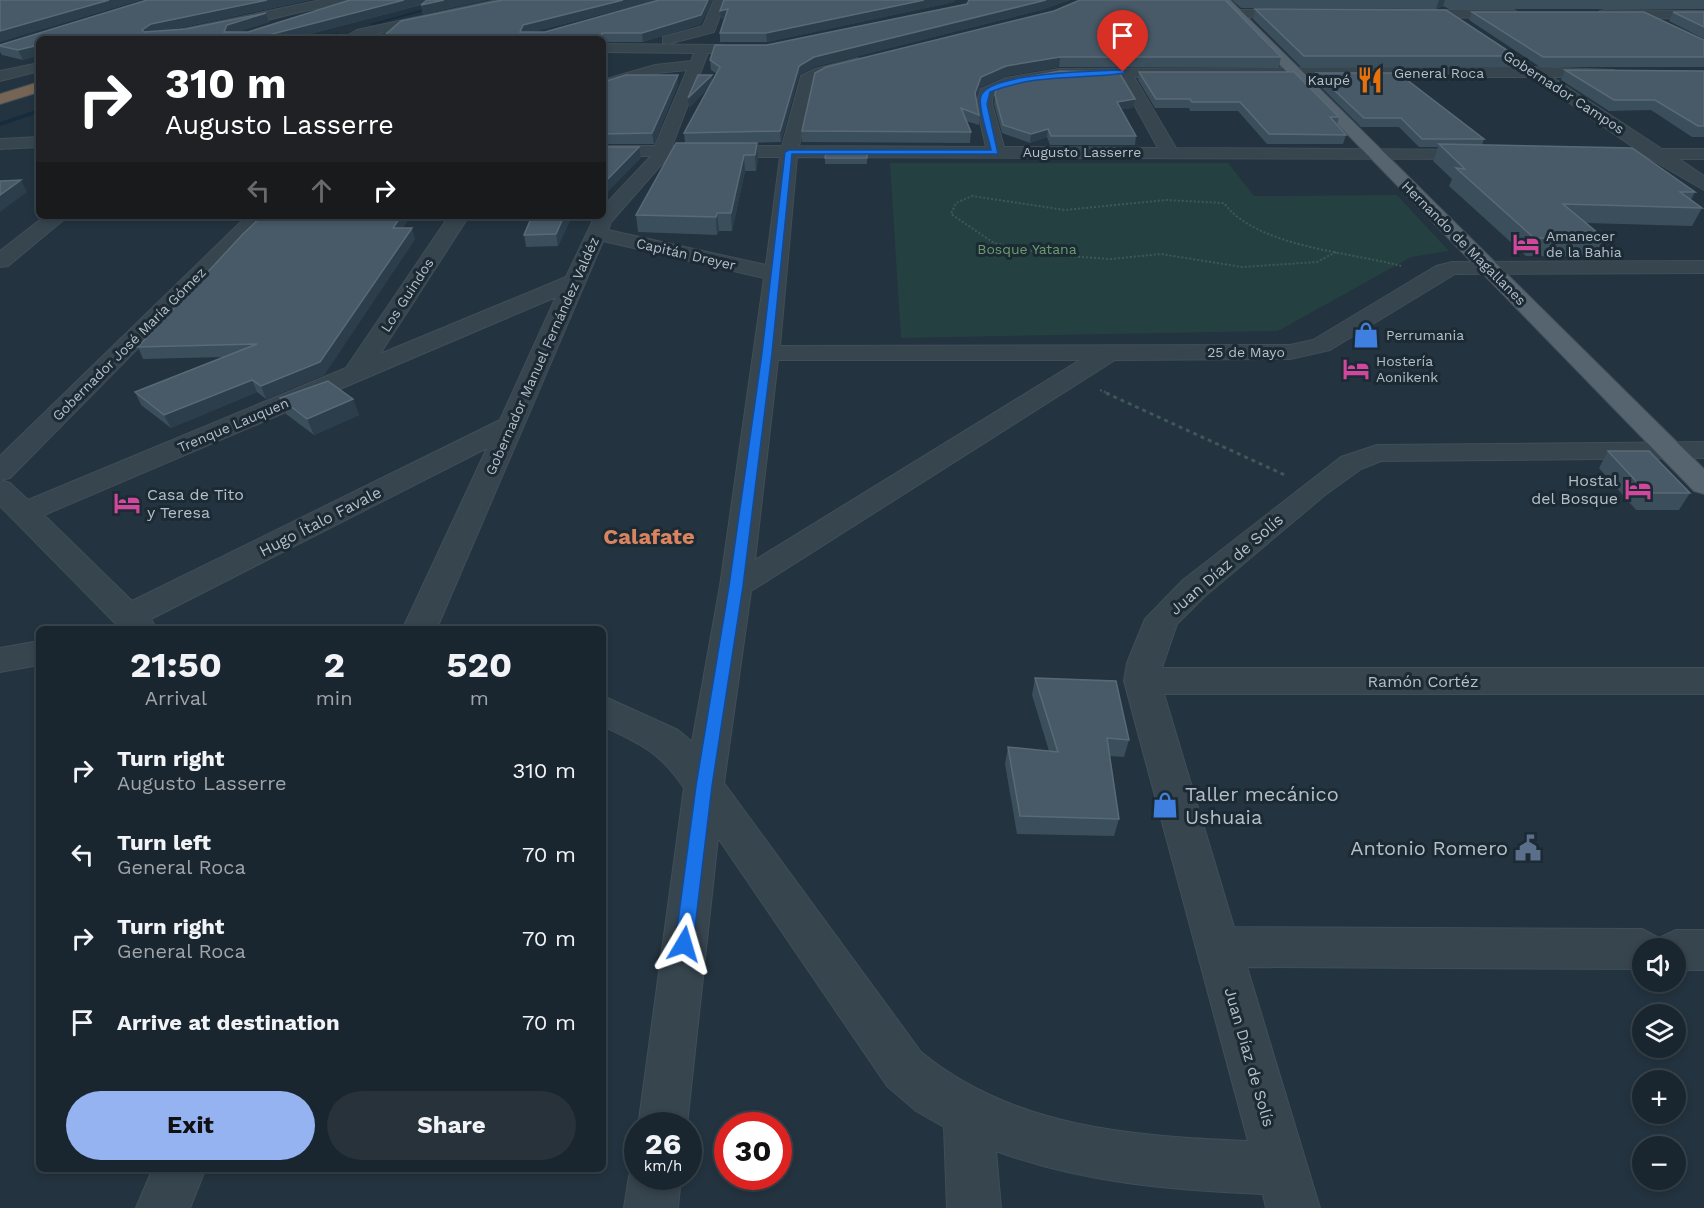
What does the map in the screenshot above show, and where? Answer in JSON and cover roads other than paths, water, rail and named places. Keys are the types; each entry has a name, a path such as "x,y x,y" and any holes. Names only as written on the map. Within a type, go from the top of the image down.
{"highway":[{"path":"278,27 356,2"},
{"path":"0,99 36,88"}],"main road":[{"name":"Hernando de Magallanes","path":"1223,0 1241,9 1499,267 1704,485"},
{"name":"Hernando de Magallanes","path":"1499,267 1702,452"}],"street":[{"path":"356,32 514,0"},
{"path":"637,48 709,29 720,0"},
{"path":"1424,0 1465,27"},
{"path":"1611,0 1672,30"},
{"path":"154,36 321,4 356,2"},
{"path":"152,36 240,6"},
{"path":"356,32 409,9"},
{"path":"1241,9 1309,14"},
{"path":"1390,14 1526,14"},
{"path":"1594,14 1704,15"},
{"path":"606,48 735,48"},
{"name":"Gobernador Manuel Fernández Valdéz","path":"606,216 650,171 662,152 694,64 703,49"},
{"path":"664,1112 704,786 736,586 767,353 789,152 806,79 820,72 885,55"},
{"name":"Gobernador Campos","path":"1515,60 1704,184"},
{"path":"606,84 655,69 694,64"},
{"path":"0,70 36,65"},
{"path":"0,76 36,66"},
{"path":"1123,72 1170,153"},
{"name":"General Roca","path":"996,152 984,96 988,91 1009,83 1053,74 1303,72 1625,74"},
{"path":"0,144 36,142"},
{"name":"Augusto Lasserre","path":"606,152 1495,154"},
{"path":"1624,153 1704,154"},
{"path":"0,261 54,219"},
{"name":"Gobernador José María Gómez","path":"0,472 255,219"},
{"name":"Los Guindos","path":"355,374 457,219"},
{"name":"Gobernador Manuel Fernández Valdéz","path":"421,626 603,219"},
{"name":"Capitán Dreyer","path":"596,233 775,274"},
{"name":"25 de Mayo","path":"767,353 1308,350 1321,345 1452,268 1704,267"},
{"name":"Trenque Lauquen","path":"24,513 575,281"},
{"path":"736,586 1110,352"},
{"name":"Hugo Ítalo Favale","path":"133,623 512,424"},
{"name":"Juan Díaz de Solís","path":"1287,1189 1142,681 1145,663 1162,619 1194,588 1315,489 1351,463 1377,453 1669,450 1702,452"},
{"path":"0,489 133,623"},
{"path":"0,660 36,654"},
{"name":"Ramón Cortéz","path":"1142,681 1704,681"},
{"path":"606,711 665,740 682,755 904,1069 943,1100 1016,1134 1064,1146 1185,1165 1287,1189"},
{"path":"1218,947 1632,950"},
{"path":"1686,950 1704,950"},
{"path":"968,1113 974,1208"},
{"path":"163,1208 178,1172"},
{"path":"651,1208 653,1190"}],"waterway":[{"path":"372,24 462,0"},
{"path":"328,36 337,34"},
{"path":"0,124 36,112"}],"place":[{"name":"Kaupé","path":"1370,80"},
{"name":"Amanecer de la Bahia","path":"1526,244"},
{"name":"Perrumania","path":"1366,335"},
{"name":"Hostería Aonikenk","path":"1356,369"},
{"name":"Hostal del Bosque","path":"1638,489"},
{"name":"Casa de Tito y Teresa","path":"127,503"},
{"name":"Taller mecánico Ushuaia","path":"1165,805"},
{"name":"Antonio Romero","path":"1528,848"}],"district":[{"name":"Calafate","path":"649,536"}],"park label":[{"name":"Bosque Yatana","path":"1027,249"}]}
